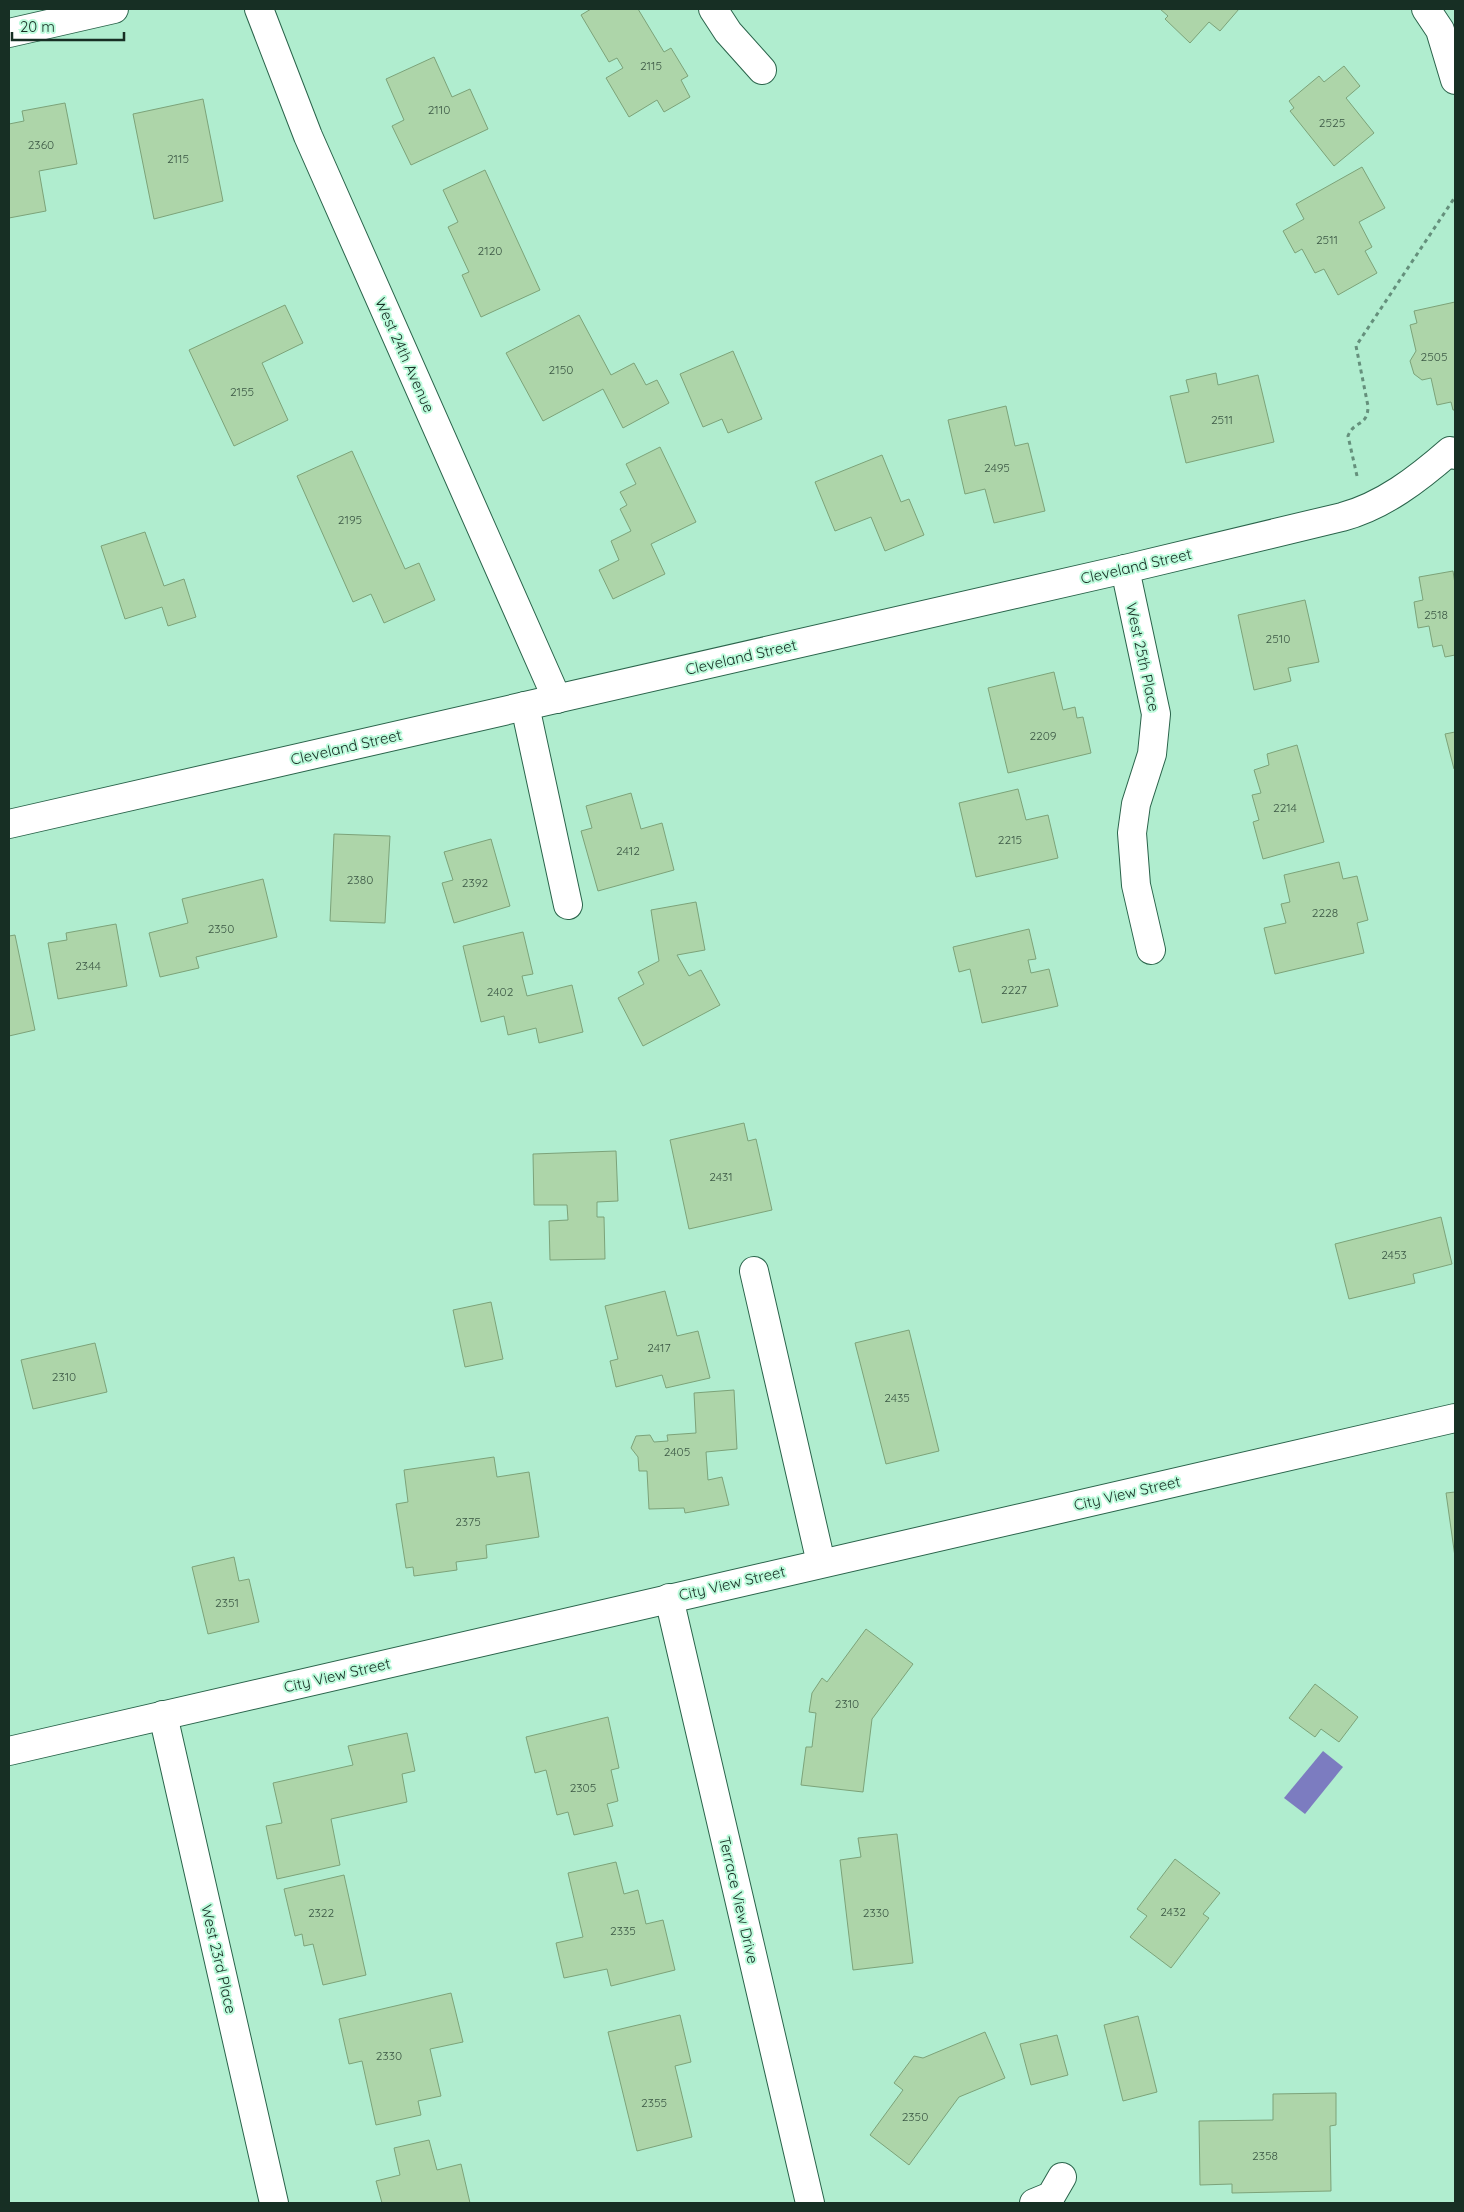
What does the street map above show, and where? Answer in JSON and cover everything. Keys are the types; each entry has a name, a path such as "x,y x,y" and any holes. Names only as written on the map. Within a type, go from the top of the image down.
{"street":[{"path":"9,33 114,9"},
{"name":"West 24th Avenue","path":"259,9 308,136 557,699"},
{"path":"713,9 728,32 762,70"},
{"path":"1426,9 1440,30 1455,80"},
{"name":"Cleveland Street","path":"9,824 1125,569 1342,517 1365,509 1407,485 1453,453"},
{"name":"West 25th Place","path":"1125,569 1156,714 1152,754 1136,804 1132,832 1136,885 1151,950"},
{"path":"525,706 568,905"},
{"path":"754,1271 821,1562"},
{"name":"City View Street","path":"9,1751 821,1562 1455,1418"},
{"name":"Terrace View Drive","path":"669,1598 810,2203"},
{"name":"West 23rd Place","path":"163,1715 274,2203"},
{"path":"1034,2203 1051,2196 1062,2177"}],"path":[{"path":"1365,509 1348,436 1353,427 1363,422 1368,414 1356,346 1455,196"}],"water":[{"path":"1323,1751 1343,1767 1305,1814 1284,1798"}],"building":[{"path":"591,9 638,9 664,52 671,48 688,76 681,80 690,97 664,112 657,100 629,117 606,78 623,68 617,58 609,62 581,15"},
{"path":"1160,9 1239,9 1220,31 1209,22 1190,43 1165,19 1168,16"},
{"path":"434,57 452,97 470,89 488,129 411,165 392,126 404,120 386,79"},
{"path":"1344,66 1360,86 1346,98 1374,133 1334,166 1290,111 1294,108 1289,101 1319,76 1324,82"},
{"path":"203,99 223,201 154,219 133,114"},
{"path":"65,103 77,164 39,171 46,211 9,218 9,124 24,121 22,111"},
{"path":"1362,167 1385,208 1359,222 1372,247 1365,251 1377,273 1338,295 1324,269 1315,273 1302,249 1295,253 1283,231 1304,219 1296,204"},
{"path":"485,170 540,290 481,317 462,275 469,272 448,227 458,222 443,190"},
{"path":"1455,302 1455,410 1453,410 1451,402 1437,405 1431,378 1422,380 1414,374 1410,361 1416,351 1410,325 1417,323 1414,311"},
{"path":"285,305 303,343 262,363 288,420 234,446 189,350"},
{"path":"579,315 611,375 634,363 646,385 657,380 669,403 623,428 603,389 543,421 506,353"},
{"path":"733,351 762,419 728,433 722,419 703,427 680,374"},
{"path":"1216,373 1218,385 1258,375 1274,442 1186,463 1170,396 1189,392 1186,380"},
{"path":"1006,406 1015,446 1028,443 1045,511 994,523 985,489 965,494 948,420"},
{"path":"660,447 696,522 651,544 665,574 613,599 599,570 619,560 611,541 631,531 620,509 627,505 620,492 636,484 626,464"},
{"path":"352,451 405,569 419,563 435,600 384,623 371,594 353,602 297,476"},
{"path":"882,455 901,502 909,499 924,535 885,551 871,517 835,531 815,482"},
{"path":"145,532 164,586 184,579 196,617 168,626 162,607 125,619 101,546"},
{"path":"1453,571 1455,584 1455,655 1445,657 1442,645 1433,647 1429,626 1418,628 1414,602 1423,600 1419,577"},
{"path":"1305,600 1319,662 1288,668 1291,681 1254,690 1238,615"},
{"path":"1054,672 1063,710 1075,707 1077,718 1083,717 1091,753 1008,773 988,688"},
{"path":"1455,732 1455,768 1454,769 1445,734"},
{"path":"1297,745 1324,842 1263,859 1253,822 1259,820 1252,795 1261,793 1254,770 1269,765 1267,754"},
{"path":"1018,789 1026,820 1048,815 1058,858 976,877 959,803"},
{"path":"631,793 641,829 662,823 674,870 598,891 581,831 592,828 586,806"},
{"path":"334,834 390,836 385,923 330,921"},
{"path":"491,839 510,906 454,923 442,883 453,880 444,852"},
{"path":"1339,862 1343,879 1357,876 1368,920 1357,923 1364,953 1275,974 1264,928 1286,923 1281,904 1290,902 1284,875"},
{"path":"263,879 277,937 196,957 199,968 160,977 149,933 188,923 182,899"},
{"path":"696,902 705,950 677,955 689,976 701,970 720,1005 643,1046 618,998 644,984 638,972 659,961 651,910"},
{"path":"116,924 127,986 58,999 48,943 67,940 66,933"},
{"path":"1029,929 1036,959 1028,960 1031,973 1049,969 1058,1006 982,1023 970,969 959,972 953,947"},
{"path":"523,932 533,974 522,976 527,996 572,985 583,1032 539,1043 536,1028 508,1035 504,1016 481,1022 463,946"},
{"path":"15,935 35,1030 9,1036 9,936"},
{"path":"744,1123 748,1141 756,1139 772,1210 689,1229 670,1140"},
{"path":"616,1151 618,1201 597,1202 597,1217 604,1217 605,1259 550,1260 549,1221 568,1220 567,1205 534,1205 533,1154"},
{"path":"1441,1217 1452,1264 1413,1274 1415,1283 1349,1299 1335,1244"},
{"path":"665,1291 677,1336 698,1331 710,1378 666,1388 662,1375 616,1387 610,1361 618,1359 605,1306"},
{"path":"491,1302 503,1359 465,1367 453,1310"},
{"path":"909,1330 939,1451 886,1464 855,1343"},
{"path":"95,1343 107,1392 33,1409 21,1360"},
{"path":"734,1390 737,1449 706,1452 708,1480 722,1477 729,1505 685,1513 684,1508 649,1509 647,1471 639,1471 638,1457 631,1448 636,1436 650,1435 654,1442 668,1441 667,1435 696,1433 694,1393"},
{"path":"494,1457 497,1477 529,1472 539,1537 486,1545 487,1558 456,1562 457,1570 414,1576 413,1567 406,1568 396,1504 408,1502 404,1470"},
{"path":"1455,1492 1455,1557 1446,1493"},
{"path":"234,1557 239,1581 249,1579 259,1622 208,1634 192,1567"},
{"path":"866,1629 913,1664 872,1719 863,1792 801,1785 806,1747 812,1747 816,1713 809,1712 812,1693 822,1678 827,1682"},
{"path":"1315,1684 1358,1717 1339,1742 1321,1729 1315,1737 1289,1718"},
{"path":"608,1717 619,1768 611,1770 618,1801 607,1804 613,1826 574,1835 568,1812 557,1815 546,1770 535,1773 526,1737"},
{"path":"407,1733 415,1771 402,1774 407,1802 331,1819 340,1865 277,1879 266,1826 282,1823 273,1783 353,1765 348,1746"},
{"path":"897,1834 913,1963 853,1970 840,1860 861,1857 858,1838"},
{"path":"1175,1859 1220,1893 1203,1914 1209,1918 1171,1968 1130,1937 1147,1916 1137,1909"},
{"path":"616,1862 624,1894 638,1890 646,1924 663,1920 675,1970 611,1986 607,1969 564,1978 556,1943 583,1937 568,1873"},
{"path":"344,1875 366,1975 323,1985 313,1944 304,1946 302,1934 295,1936 284,1889"},
{"path":"451,1993 463,2042 430,2049 441,2096 418,2101 421,2115 376,2125 362,2061 349,2064 339,2019"},
{"path":"680,2015 691,2062 675,2066 692,2137 637,2151 608,2032"},
{"path":"1138,2016 1157,2092 1123,2101 1104,2025"},
{"path":"985,2032 1005,2078 959,2097 909,2165 870,2135 903,2090 894,2083 914,2056 923,2058"},
{"path":"1057,2035 1068,2075 1031,2085 1020,2044"},
{"path":"1336,2093 1336,2125 1330,2126 1331,2191 1232,2193 1232,2184 1200,2185 1199,2121 1273,2120 1273,2094"},
{"path":"429,2140 437,2170 461,2164 470,2203 382,2203 376,2181 400,2175 394,2148"}]}
